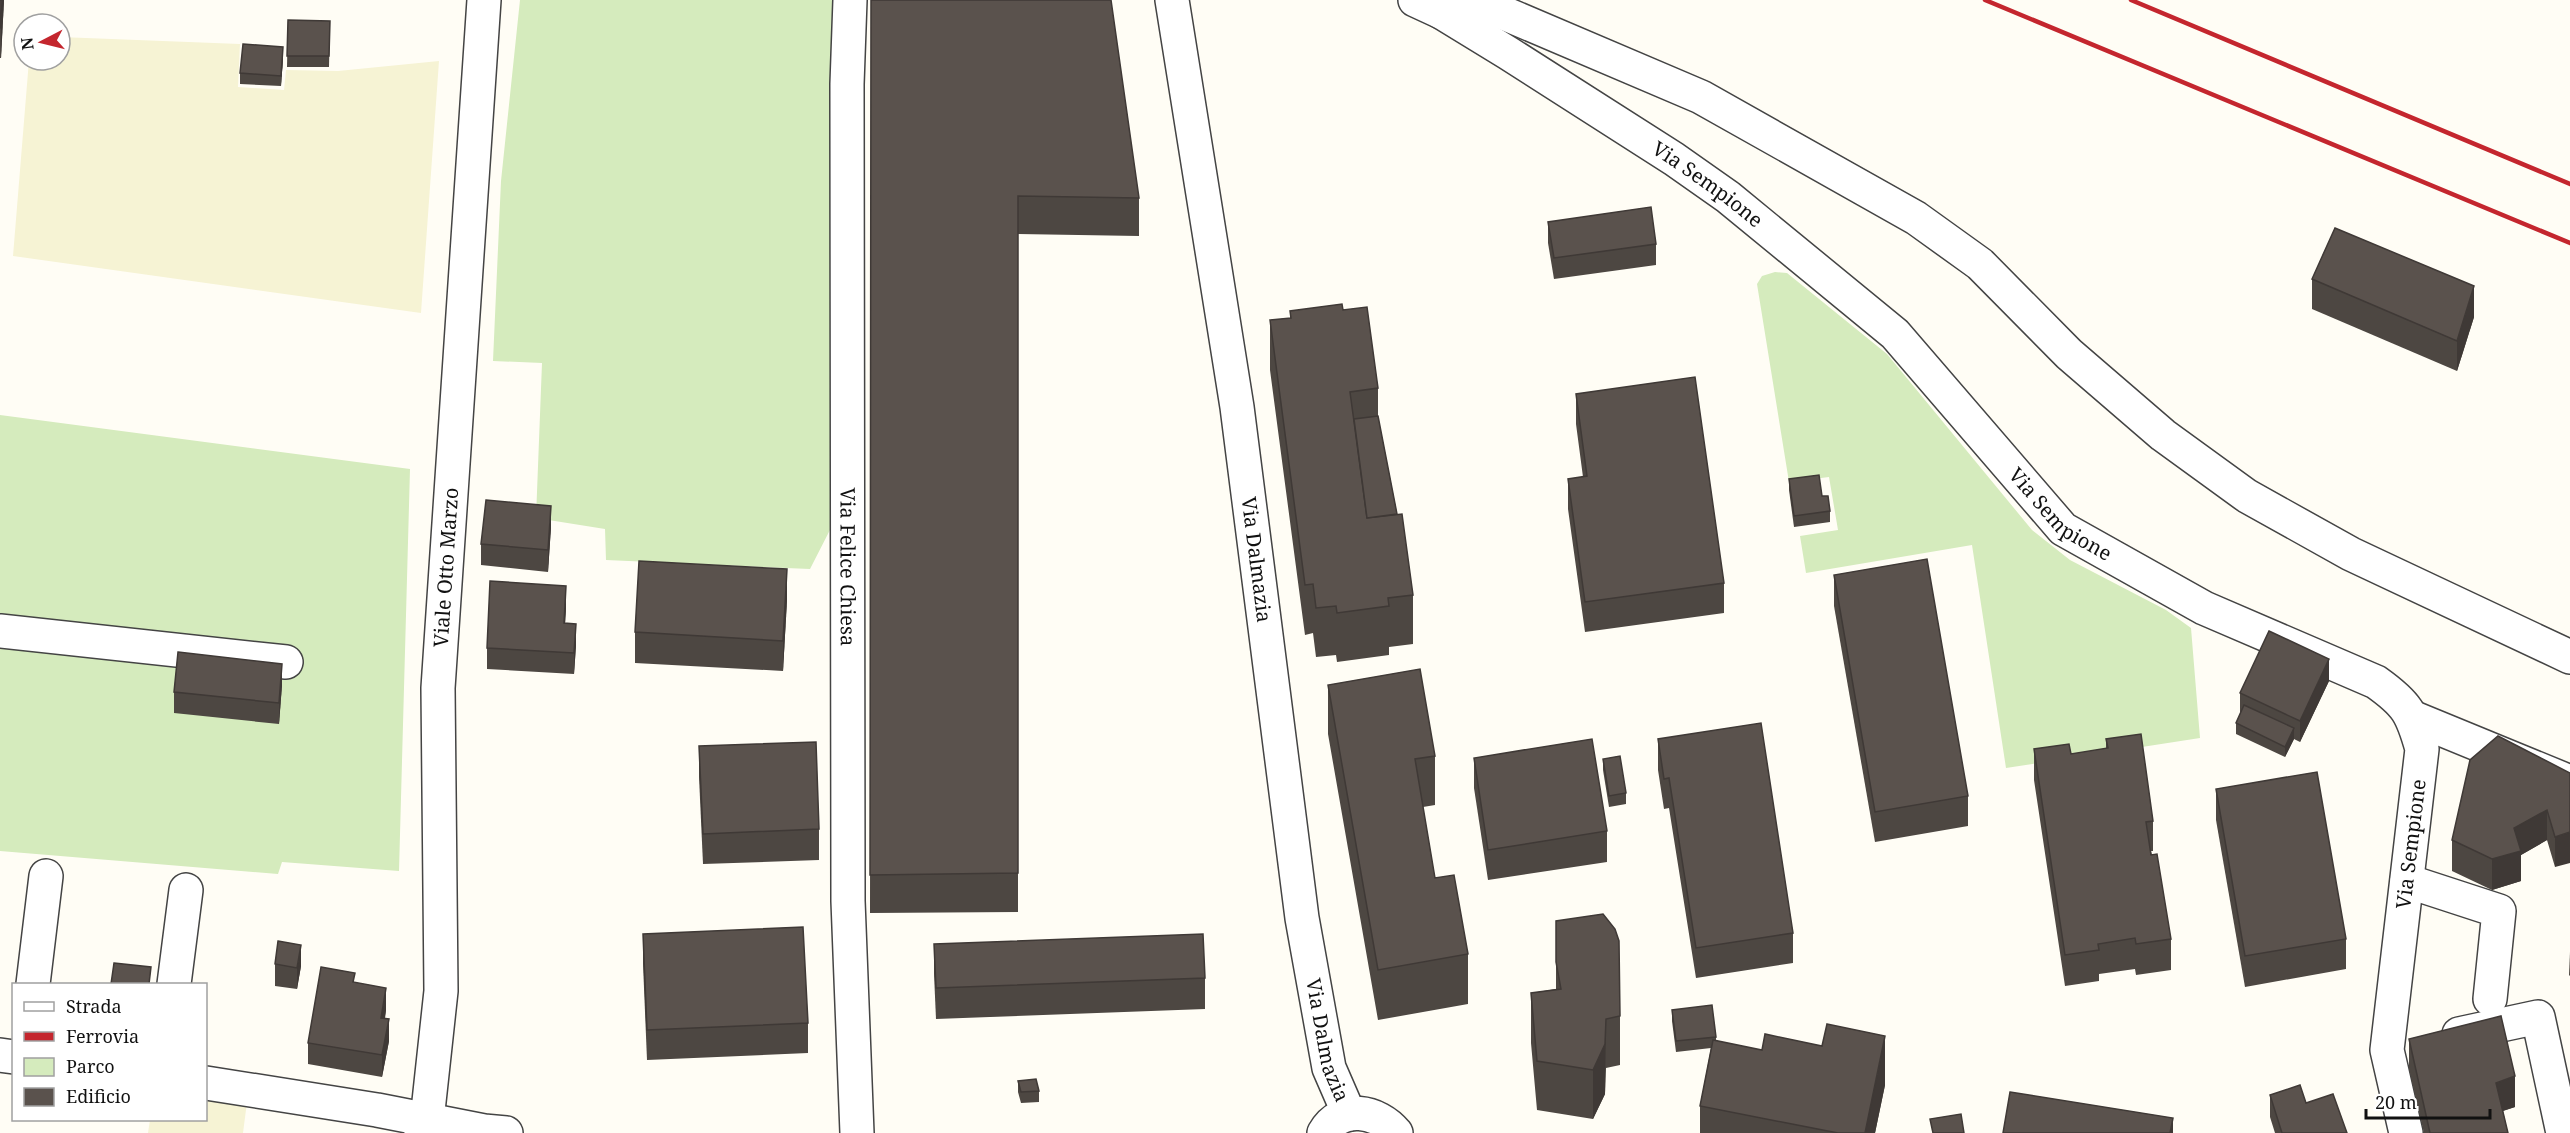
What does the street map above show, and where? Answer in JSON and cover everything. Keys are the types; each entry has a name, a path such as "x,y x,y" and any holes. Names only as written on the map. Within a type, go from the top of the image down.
{"street":[{"name":"Viale Otto Marzo","path":"424,1127 441,992 438,688 484,0"},
{"name":"Via Felice Chiesa","path":"850,0 847,84 848,901 857,1133"},
{"name":"Via Dalmazia","path":"1172,0 1237,407 1302,918 1337,1124"},
{"path":"1428,6 1479,6 1499,11 1701,97 1876,195 1916,218 1980,264 2069,354 2163,435 2247,496 2351,554 2570,657"},
{"name":"Via Sempione","path":"1428,6 1654,147 1728,197 1895,334 2063,530 2204,608 2376,682 2397,696 2414,718 2422,749 2387,1050 2406,1133"},
{"path":"0,631 286,662"},
{"path":"2414,718 2570,782"},
{"path":"33,983 46,876"},
{"path":"2407,881 2499,911 2490,999"},
{"path":"174,983 186,890"},
{"path":"2387,1050 2538,1017 2563,1133"},
{"path":"207,1083 377,1110 424,1127 506,1133"},
{"path":"1337,1124 1363,1113 1377,1116 1396,1133"}],"shaded area":[{"path":"72,37 240,44 238,87 284,90 286,70 338,71 439,61 421,313 13,256 28,72 72,72"},
{"path":"207,1097 247,1102 243,1133 148,1133 150,1121 207,1121"}],"green space":[{"path":"520,0 835,0 833,524 810,569 606,560 605,529 536,518 542,363 493,361 501,181"},
{"path":"1775,272 1787,273 1887,354 2032,530 2070,560 2166,610 2191,628 2200,738 2006,768 1972,545 1806,573 1800,536 1838,530 1829,477 1789,482 1757,284 1762,276"},
{"path":"0,415 410,469 399,871 282,862 278,874 0,851"}],"building":[{"path":"0,0 2,0 1,28 0,27"},
{"path":"871,0 1111,0 1139,198 1018,196 1018,873 870,875"},
{"path":"288,20 330,21 329,56 287,56"},
{"path":"243,44 283,47 281,76 240,73"},
{"path":"1651,207 1656,244 1554,258 1548,222"},
{"path":"2335,228 2474,286 2457,341 2312,279"},
{"path":"1342,304 1343,310 1367,307 1378,388 1350,392 1367,518 1402,514 1413,595 1388,598 1389,606 1337,613 1336,606 1316,608 1313,584 1305,585 1270,320 1291,318 1290,311"},
{"path":"1695,377 1724,583 1585,602 1568,479 1587,476 1576,394"},
{"path":"1378,416 1397,514 1367,518 1354,419"},
{"path":"1819,475 1822,496 1828,496 1830,511 1794,516 1789,479"},
{"path":"486,500 551,506 548,550 481,544"},
{"path":"1927,559 1968,796 1875,812 1834,575"},
{"path":"639,561 787,569 783,641 635,632"},
{"path":"490,581 566,586 564,623 576,624 574,653 487,648"},
{"path":"2269,631 2329,659 2300,721 2240,693"},
{"path":"178,652 282,664 279,703 174,692"},
{"path":"1420,669 1435,756 1415,759 1435,878 1454,875 1468,954 1378,970 1328,685"},
{"path":"2244,705 2294,728 2285,747 2236,723"},
{"path":"1761,723 1793,933 1696,948 1669,778 1664,779 1658,739"},
{"path":"2141,734 2153,821 2146,822 2151,855 2157,854 2171,939 2136,944 2135,938 2098,944 2099,950 2065,955 2034,749 2069,744 2071,754 2108,748 2106,739"},
{"path":"2498,736 2570,773 2570,832 2555,837 2547,810 2514,828 2521,851 2492,859 2452,840 2470,760"},
{"path":"1592,739 1607,831 1488,850 1474,758"},
{"path":"816,742 819,829 703,834 699,746"},
{"path":"1620,756 1626,793 1609,796 1603,759"},
{"path":"2317,772 2346,939 2245,956 2216,789"},
{"path":"1603,914 1615,929 1619,941 1620,1016 1606,1019 1605,1044 1593,1070 1537,1061 1531,993 1561,989 1556,962 1556,921"},
{"path":"803,927 808,1023 647,1030 643,934"},
{"path":"1203,934 1205,978 936,988 934,944"},
{"path":"278,941 301,945 297,968 275,964"},
{"path":"114,963 151,967 149,983 111,983"},
{"path":"321,967 355,973 353,982 386,988 381,1018 389,1019 382,1055 308,1043"},
{"path":"1712,1005 1716,1037 1676,1041 1672,1010"},
{"path":"2501,1016 2515,1076 2496,1083 2508,1133 2430,1133 2409,1039"},
{"path":"1827,1024 1885,1036 1865,1133 1838,1133 1700,1106 1713,1040 1762,1050 1765,1034 1822,1046"},
{"path":"1036,1079 1039,1091 1021,1092 1018,1081"},
{"path":"2300,1085 2306,1103 2333,1094 2347,1133 2282,1133 2270,1095"},
{"path":"2010,1092 2173,1118 2170,1133 2003,1133"},
{"path":"1961,1114 1964,1133 1933,1133 1930,1119"}],"railway":[{"path":"1985,0 2570,243"},
{"path":"2131,0 2570,184"}]}
